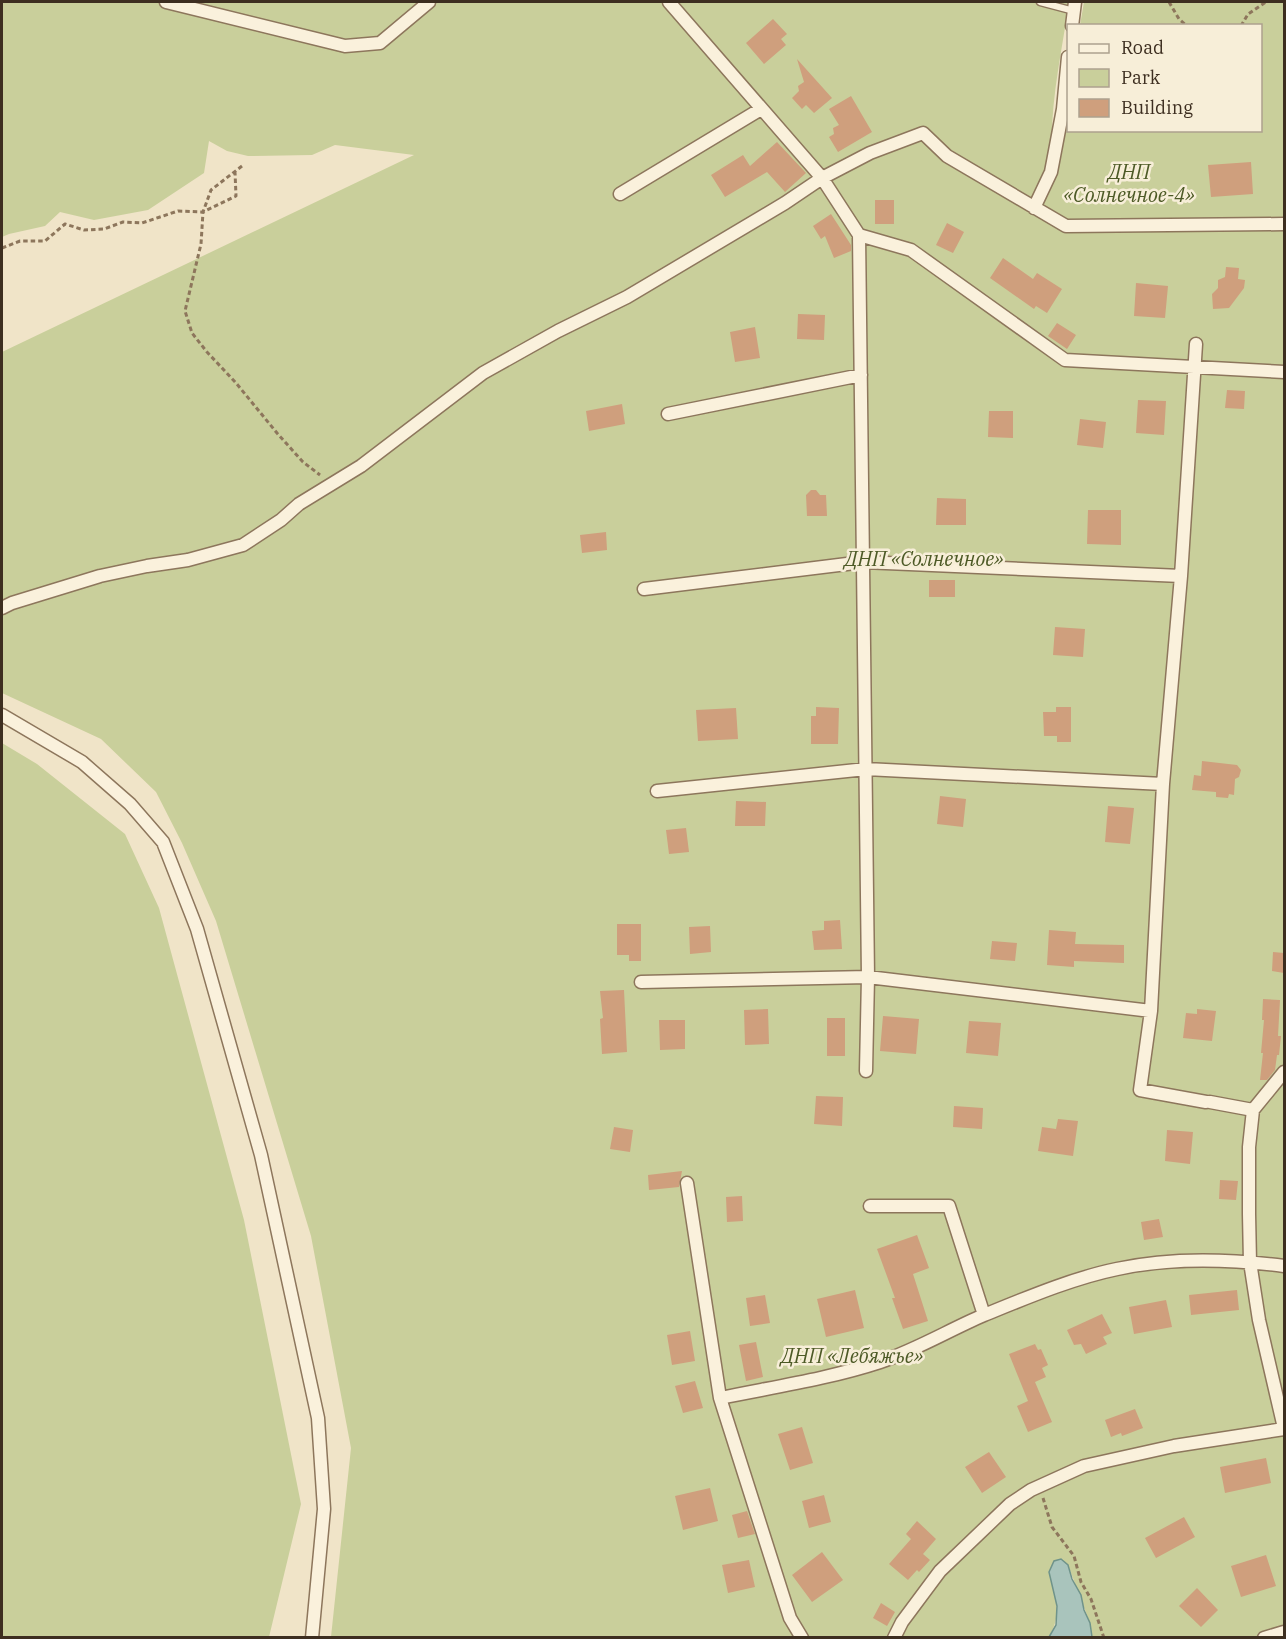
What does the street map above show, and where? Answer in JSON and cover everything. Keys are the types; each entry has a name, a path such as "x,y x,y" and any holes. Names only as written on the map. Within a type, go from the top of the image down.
{"street":[{"path":"166,2 345,46 380,43 429,2"},
{"path":"669,2 822,178 859,235 868,977 866,1071"},
{"path":"1072,24 1075,6"},
{"path":"1034,208 1051,172 1063,109 1067,67"},
{"path":"620,194 761,109"},
{"path":"2,608 100,576 188,560 243,545 281,520 299,504 361,466 483,373 558,331 627,297 785,203 822,178 870,153 923,133 947,156 1066,226 1284,224"},
{"path":"859,235 911,250 1065,360 1284,372"},
{"path":"1196,344 1181,576 1163,784 1151,1011 1140,1090 1253,1110"},
{"path":"668,414 861,375"},
{"path":"644,589 863,562 1181,576"},
{"path":"2,715 82,762 130,804 163,842 197,929 261,1155 318,1418 324,1509 312,1638"},
{"path":"657,791 866,769 1163,784"},
{"path":"641,982 868,977 1151,1011"},
{"path":"894,1638 902,1622 940,1571 1010,1504 1031,1490 1084,1466 1174,1446 1284,1429 1259,1320 1250,1262 1249,1147 1253,1110 1284,1072"},
{"path":"687,1182 720,1398 790,1618 802,1638"},
{"path":"870,1206 949,1206 984,1315"},
{"path":"720,1398 818,1378 881,1362 984,1315 1051,1289 1117,1269 1179,1261 1250,1262 1284,1266"},
{"path":"1264,1638 1284,1632"}],"lane":[{"path":"1040,2 1075,6"}],"path":[{"path":"1168,2 1185,24"},
{"path":"1241,24 1248,14 1266,2"},
{"path":"242,166 211,189 203,212 201,244 185,311 192,333 303,462 330,484"},
{"path":"2,248 20,241 45,240 65,224 84,230 104,229 123,222 142,223 178,211 203,212 236,196 235,171"},
{"path":"1031,1490 1043,1498 1052,1527 1074,1556 1081,1582 1091,1599 1104,1638"}],"green space":[{"path":"2,2 1069,2 1053,111 1054,176 1062,153 1067,116 1067,132 1262,132 1262,24 1080,24 1084,2 1284,2 1284,1637 1092,1637 1090,1623 1068,1565 1049,1572 1057,1612 1049,1637 331,1637 351,1448 311,1236 216,921 182,843 156,792 101,739 2,693 2,352 414,155 335,145 312,155 248,156 227,151 209,141 204,173 148,210 94,220 60,212 45,226 2,237"},
{"path":"2,743 37,764 125,834 159,908 244,1220 301,1504 269,1637 2,1637"}],"water":[{"path":"1061,1559 1068,1565 1072,1579 1081,1595 1092,1637 1049,1637 1056,1625 1057,1606 1049,1572 1054,1561"}],"building":[{"path":"773,19 787,34 781,39 786,45 764,64 746,43"},
{"path":"797,59 832,98 814,113 806,105 802,109 792,98 799,91 798,86 804,82"},
{"path":"851,96 872,132 838,152 829,137 834,134 833,128 839,125 829,109"},
{"path":"777,142 806,173 785,192 767,172 725,197 711,175 743,155 750,166"},
{"path":"1251,162 1253,194 1211,197 1208,165"},
{"path":"875,200 894,200 894,224 875,224"},
{"path":"831,214 851,245 851,251 834,258 825,236 821,239 813,226"},
{"path":"947,223 964,232 953,253 936,245"},
{"path":"1003,258 1033,279 1037,273 1062,289 1047,313 1036,306 1034,309 990,278"},
{"path":"1226,267 1239,268 1238,279 1245,280 1244,288 1229,308 1213,309 1212,294 1218,288 1218,280 1225,277"},
{"path":"1136,283 1168,286 1165,318 1134,316"},
{"path":"798,314 825,315 824,340 797,339"},
{"path":"1057,323 1076,335 1067,349 1048,336"},
{"path":"755,327 760,358 735,362 730,332"},
{"path":"1227,390 1245,391 1244,409 1225,408"},
{"path":"1138,400 1166,401 1164,435 1136,433"},
{"path":"622,404 625,424 589,431 586,411"},
{"path":"989,411 1013,411 1013,438 988,437"},
{"path":"1080,419 1106,422 1103,448 1077,445"},
{"path":"811,490 816,490 820,495 826,495 827,516 807,516 806,495"},
{"path":"937,498 966,499 966,525 936,525"},
{"path":"1088,510 1121,510 1121,545 1087,544"},
{"path":"606,532 607,550 582,553 580,535"},
{"path":"929,580 955,580 955,597 929,597"},
{"path":"1055,627 1085,629 1083,657 1053,655"},
{"path":"816,707 839,708 838,744 811,744 811,716 816,716"},
{"path":"1056,707 1071,707 1071,742 1057,742 1057,736 1044,736 1043,712 1056,712"},
{"path":"736,708 738,739 698,741 696,710"},
{"path":"1202,761 1237,765 1241,770 1239,777 1235,779 1234,795 1229,794 1228,798 1216,797 1216,792 1192,790 1194,775 1201,776"},
{"path":"940,796 966,799 963,827 937,824"},
{"path":"736,801 766,802 765,826 735,826"},
{"path":"1108,806 1134,808 1130,844 1105,842"},
{"path":"686,828 689,852 669,854 666,830"},
{"path":"840,920 842,949 814,950 812,931 824,930 824,921"},
{"path":"617,924 641,924 641,961 629,961 629,955 617,955"},
{"path":"710,926 711,952 690,954 689,927"},
{"path":"1049,930 1076,932 1075,944 1124,945 1124,963 1074,961 1074,967 1047,965"},
{"path":"992,941 1017,943 1015,961 990,959"},
{"path":"1273,952 1284,953 1284,973 1272,971"},
{"path":"624,990 627,1052 602,1054 600,1019 603,1018 600,991"},
{"path":"1263,999 1280,1000 1279,1055 1277,1055 1275,1070 1267,1080 1260,1080 1263,1053 1261,1053"},
{"path":"768,1009 769,1044 745,1045 744,1010"},
{"path":"1197,1009 1216,1011 1212,1041 1183,1038 1186,1013 1197,1014"},
{"path":"883,1016 919,1019 916,1054 880,1051"},
{"path":"827,1018 845,1018 845,1056 827,1056"},
{"path":"659,1020 685,1020 685,1049 660,1050"},
{"path":"969,1021 1001,1023 998,1056 966,1053"},
{"path":"816,1096 843,1097 842,1126 814,1124"},
{"path":"954,1106 983,1108 982,1129 953,1127"},
{"path":"1058,1119 1078,1121 1073,1156 1038,1151 1042,1127 1056,1129"},
{"path":"614,1127 633,1130 630,1152 610,1149"},
{"path":"1167,1130 1193,1132 1190,1164 1165,1161"},
{"path":"682,1171 679,1187 649,1190 648,1175"},
{"path":"1220,1180 1238,1181 1236,1200 1219,1199"},
{"path":"742,1196 743,1221 727,1222 726,1197"},
{"path":"1159,1219 1163,1237 1144,1240 1141,1222"},
{"path":"917,1235 929,1268 913,1274 928,1321 903,1329 892,1298 895,1298 877,1249"},
{"path":"855,1290 864,1328 826,1337 817,1299"},
{"path":"1237,1290 1239,1310 1191,1315 1189,1295"},
{"path":"765,1295 770,1323 750,1326 746,1298"},
{"path":"1166,1300 1172,1327 1134,1334 1129,1307"},
{"path":"1102,1314 1112,1333 1103,1337 1107,1344 1086,1354 1081,1344 1074,1345 1067,1330"},
{"path":"690,1331 695,1361 672,1365 667,1335"},
{"path":"756,1342 763,1377 746,1381 739,1345"},
{"path":"1035,1344 1038,1350 1041,1349 1048,1365 1042,1368 1046,1377 1035,1382 1052,1422 1028,1432 1017,1406 1028,1401 1009,1354"},
{"path":"695,1381 703,1408 683,1413 675,1386"},
{"path":"1135,1409 1143,1428 1122,1436 1121,1433 1111,1437 1105,1420"},
{"path":"802,1427 813,1463 790,1470 778,1434"},
{"path":"989,1452 1006,1477 982,1493 965,1467"},
{"path":"1266,1458 1271,1483 1225,1493 1220,1467"},
{"path":"710,1488 718,1521 683,1530 675,1496"},
{"path":"824,1495 831,1522 809,1528 802,1501"},
{"path":"747,1511 755,1534 738,1538 732,1515"},
{"path":"1184,1517 1195,1537 1156,1558 1145,1538"},
{"path":"917,1521 936,1539 923,1554 930,1560 908,1580 889,1564 911,1539 906,1534"},
{"path":"822,1552 843,1580 812,1602 792,1575"},
{"path":"1266,1555 1276,1586 1241,1597 1231,1566"},
{"path":"749,1560 755,1587 728,1593 722,1565"},
{"path":"1197,1588 1218,1610 1201,1627 1179,1606"},
{"path":"881,1603 895,1612 887,1626 873,1618"}],"park label":[{"name":"ДНП «Солнечное-4»","path":"1129,182"},
{"name":"ДНП «Солнечное»","path":"924,558"},
{"name":"ДНП «Лебяжье»","path":"852,1355"}]}
